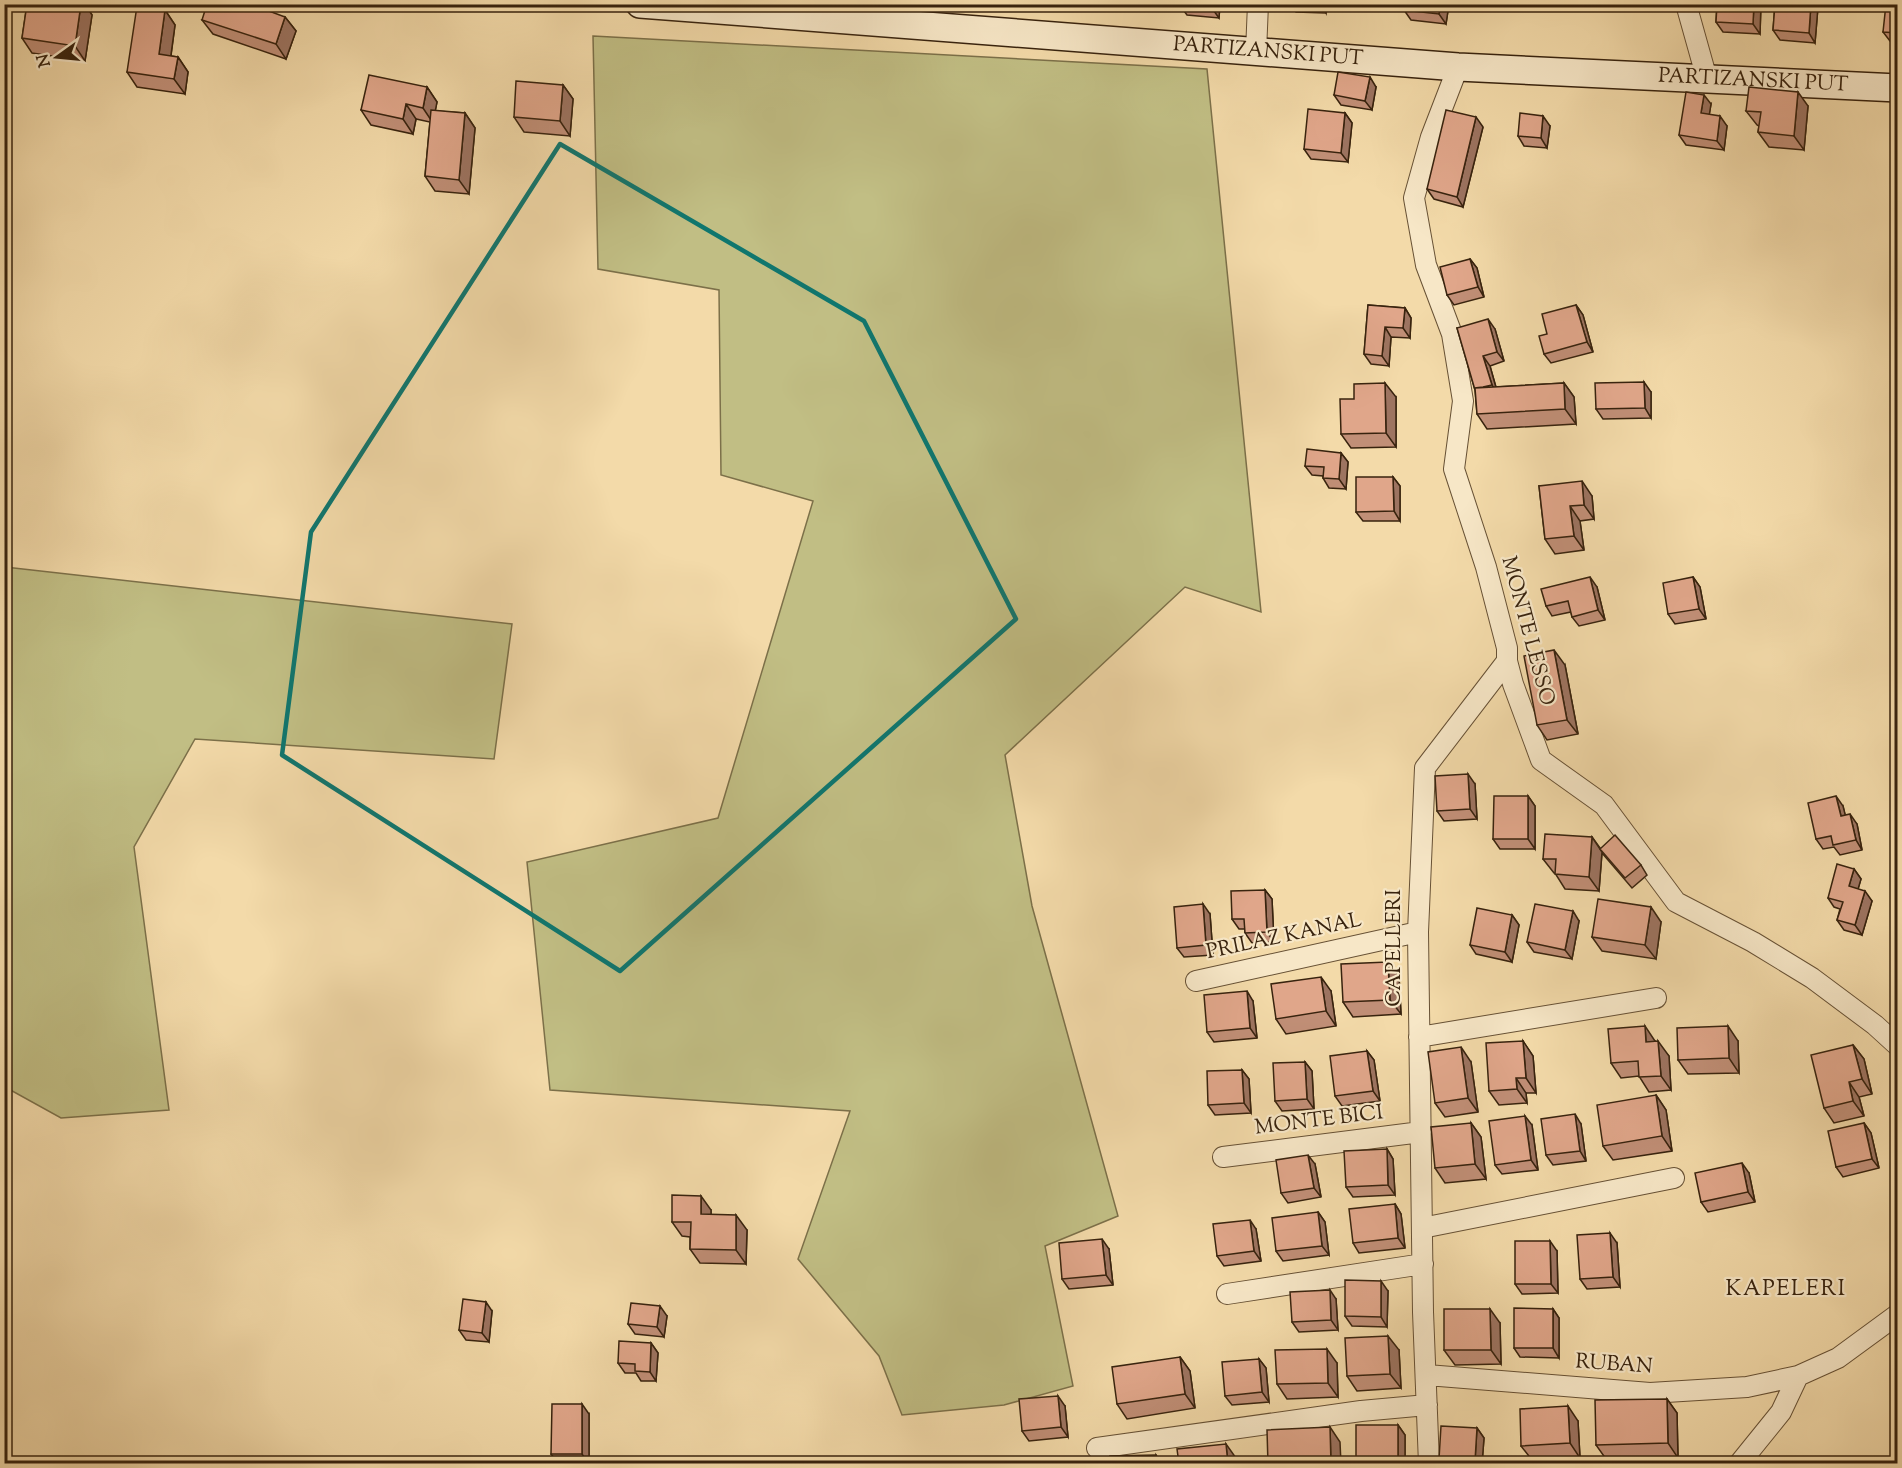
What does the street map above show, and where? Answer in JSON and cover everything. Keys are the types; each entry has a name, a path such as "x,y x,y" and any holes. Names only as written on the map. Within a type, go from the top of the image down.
{"street":[{"name":"PARTIZANSKI PUT","path":"640,4 1458,67 1898,88"},
{"path":"1256,52 1258,4"},
{"path":"1686,4 1707,79"},
{"name":"MONTE LESSO","path":"1458,67 1431,137 1414,198 1426,265 1452,334 1463,401 1454,469 1486,567 1507,648 1507,661 1541,760 1605,805 1676,902 1753,942 1812,978 1875,1025 1898,1046"},
{"name":"CAPELLERI","path":"1429,1464 1422,1228 1418,932 1425,768 1507,661"},
{"name":"PRILAZ KANAL","path":"1196,981 1418,932"},
{"path":"1419,1037 1656,998"},
{"name":"MONTE BICI","path":"1223,1157 1421,1132"},
{"path":"1422,1228 1674,1178"},
{"path":"1227,1294 1423,1264"},
{"name":"RUBAN","path":"1427,1375 1650,1393 1747,1387 1798,1376 1838,1358 1898,1314"},
{"path":"1739,1464 1781,1412 1798,1376"},
{"path":"1097,1448 1361,1411 1427,1405"}],"highlighted area":[{"path":"560,144 864,321 1016,619 620,971 282,755 311,532"}],"shaded area":[{"path":"593,36 1207,69 1261,612 1185,587 1005,755 1032,906 1118,1216 1045,1246 1073,1386 1004,1405 902,1415 879,1356 798,1259 850,1111 550,1090 527,862 718,818 813,501 721,475 719,290 598,269"},
{"path":"5,567 512,624 494,759 195,739 134,847 169,1110 61,1118 5,1087"}],"building":[{"path":"27,4 81,4 75,46 22,38"},
{"path":"207,4 250,4 285,17 276,44 202,20"},
{"path":"1405,4 1441,4 1439,14 1404,10"},
{"path":"1717,4 1754,4 1753,24 1716,22"},
{"path":"1775,4 1811,4 1809,33 1773,30"},
{"path":"1886,4 1898,4 1898,33 1883,32"},
{"path":"137,6 165,10 159,54 178,57 174,79 127,72"},
{"path":"1338,72 1370,77 1365,101 1334,95"},
{"path":"369,75 427,87 423,108 406,104 403,119 361,110"},
{"path":"516,81 563,85 560,121 514,117"},
{"path":"1749,87 1798,92 1794,136 1758,132 1761,112 1746,111"},
{"path":"1686,92 1704,95 1701,113 1720,116 1717,141 1679,135"},
{"path":"1308,109 1345,113 1341,153 1304,149"},
{"path":"431,110 465,113 459,180 425,176"},
{"path":"1446,110 1476,117 1457,197 1427,189"},
{"path":"1520,113 1543,116 1541,138 1518,136"},
{"path":"1470,259 1478,287 1447,295 1440,267"},
{"path":"1368,305 1405,308 1403,328 1385,327 1382,356 1364,354"},
{"path":"1576,305 1587,342 1544,354 1539,336 1547,334 1542,314"},
{"path":"1488,319 1497,352 1483,356 1492,385 1475,388 1475,390 1457,328"},
{"path":"1644,382 1645,408 1596,409 1595,383"},
{"path":"1385,383 1386,433 1341,434 1340,399 1354,399 1354,384"},
{"path":"1564,383 1565,409 1477,414 1475,388"},
{"path":"1307,449 1341,453 1339,479 1323,478 1324,467 1305,466"},
{"path":"1356,477 1393,477 1394,511 1356,512"},
{"path":"1582,481 1584,505 1570,506 1574,536 1545,539 1539,486"},
{"path":"1590,577 1598,610 1572,617 1568,601 1546,606 1541,589"},
{"path":"1693,577 1699,609 1668,614 1663,583"},
{"path":"1554,650 1567,720 1537,725 1524,656"},
{"path":"1468,774 1470,809 1437,811 1435,776"},
{"path":"1494,796 1528,796 1528,839 1493,839"},
{"path":"1836,796 1841,816 1850,814 1856,840 1833,845 1831,836 1816,839 1808,803"},
{"path":"1545,834 1592,837 1589,877 1555,874 1556,859 1543,859"},
{"path":"1615,835 1641,865 1625,878 1600,849"},
{"path":"1837,864 1854,869 1849,886 1865,891 1855,925 1837,920 1843,902 1828,898"},
{"path":"1265,890 1267,932 1245,933 1244,919 1232,919 1231,891"},
{"path":"1598,899 1651,907 1645,945 1592,937"},
{"path":"1203,904 1206,945 1177,948 1174,907"},
{"path":"1535,904 1573,911 1565,950 1527,942"},
{"path":"1477,908 1512,915 1505,952 1470,945"},
{"path":"1388,962 1390,1000 1343,1002 1341,964"},
{"path":"1321,977 1326,1011 1276,1019 1271,984"},
{"path":"1247,991 1250,1028 1207,1032 1204,995"},
{"path":"1645,1026 1646,1042 1658,1041 1661,1076 1639,1077 1638,1061 1611,1063 1608,1029"},
{"path":"1728,1026 1729,1058 1678,1060 1677,1028"},
{"path":"1523,1041 1526,1078 1516,1078 1517,1089 1489,1091 1486,1043"},
{"path":"1853,1045 1862,1079 1849,1082 1853,1101 1824,1108 1811,1055"},
{"path":"1461,1047 1468,1098 1435,1103 1428,1052"},
{"path":"1367,1051 1373,1091 1335,1096 1330,1056"},
{"path":"1305,1062 1307,1099 1275,1101 1273,1063"},
{"path":"1242,1070 1244,1103 1208,1105 1207,1071"},
{"path":"1656,1095 1662,1136 1603,1146 1597,1105"},
{"path":"1575,1114 1580,1151 1546,1155 1541,1119"},
{"path":"1525,1116 1531,1160 1495,1165 1489,1121"},
{"path":"1471,1123 1475,1164 1435,1168 1431,1127"},
{"path":"1864,1123 1872,1159 1836,1167 1828,1131"},
{"path":"1387,1149 1388,1185 1346,1187 1344,1151"},
{"path":"1308,1155 1314,1188 1281,1193 1276,1160"},
{"path":"1742,1163 1748,1192 1701,1202 1695,1173"},
{"path":"672,1195 701,1196 701,1214 736,1215 736,1250 690,1249 691,1222 672,1222"},
{"path":"1395,1204 1398,1238 1353,1243 1349,1209"},
{"path":"1318,1212 1322,1246 1276,1251 1272,1218"},
{"path":"1250,1220 1254,1251 1217,1256 1213,1224"},
{"path":"1610,1233 1613,1277 1580,1279 1577,1235"},
{"path":"1102,1239 1106,1275 1062,1279 1059,1243"},
{"path":"1515,1241 1550,1241 1551,1284 1515,1284"},
{"path":"1345,1280 1381,1281 1381,1317 1345,1316"},
{"path":"1330,1290 1331,1320 1292,1322 1290,1292"},
{"path":"463,1299 486,1302 482,1333 459,1330"},
{"path":"631,1303 660,1306 657,1327 628,1324"},
{"path":"1514,1308 1553,1309 1553,1348 1514,1348"},
{"path":"1444,1309 1490,1309 1491,1350 1444,1350"},
{"path":"1388,1336 1390,1374 1347,1376 1345,1338"},
{"path":"619,1341 651,1343 650,1372 635,1371 635,1364 618,1363"},
{"path":"1327,1349 1328,1383 1277,1384 1275,1350"},
{"path":"1180,1357 1185,1394 1117,1404 1112,1367"},
{"path":"1259,1359 1262,1392 1225,1396 1222,1362"},
{"path":"1058,1396 1061,1427 1022,1431 1019,1399"},
{"path":"1667,1399 1668,1443 1596,1445 1595,1400"},
{"path":"552,1404 582,1404 582,1454 551,1454"},
{"path":"1568,1406 1570,1443 1521,1446 1520,1409"},
{"path":"1356,1425 1398,1425 1398,1460 1356,1460"},
{"path":"1441,1426 1477,1428 1475,1461 1439,1459"},
{"path":"1330,1427 1331,1464 1268,1464 1267,1430"},
{"path":"1226,1444 1228,1464 1179,1464 1177,1449"},
{"path":"1156,1455 1156,1464 1110,1464 1110,1456"}],"district":[{"name":"KAPELERI","path":"1786,1290"}]}
